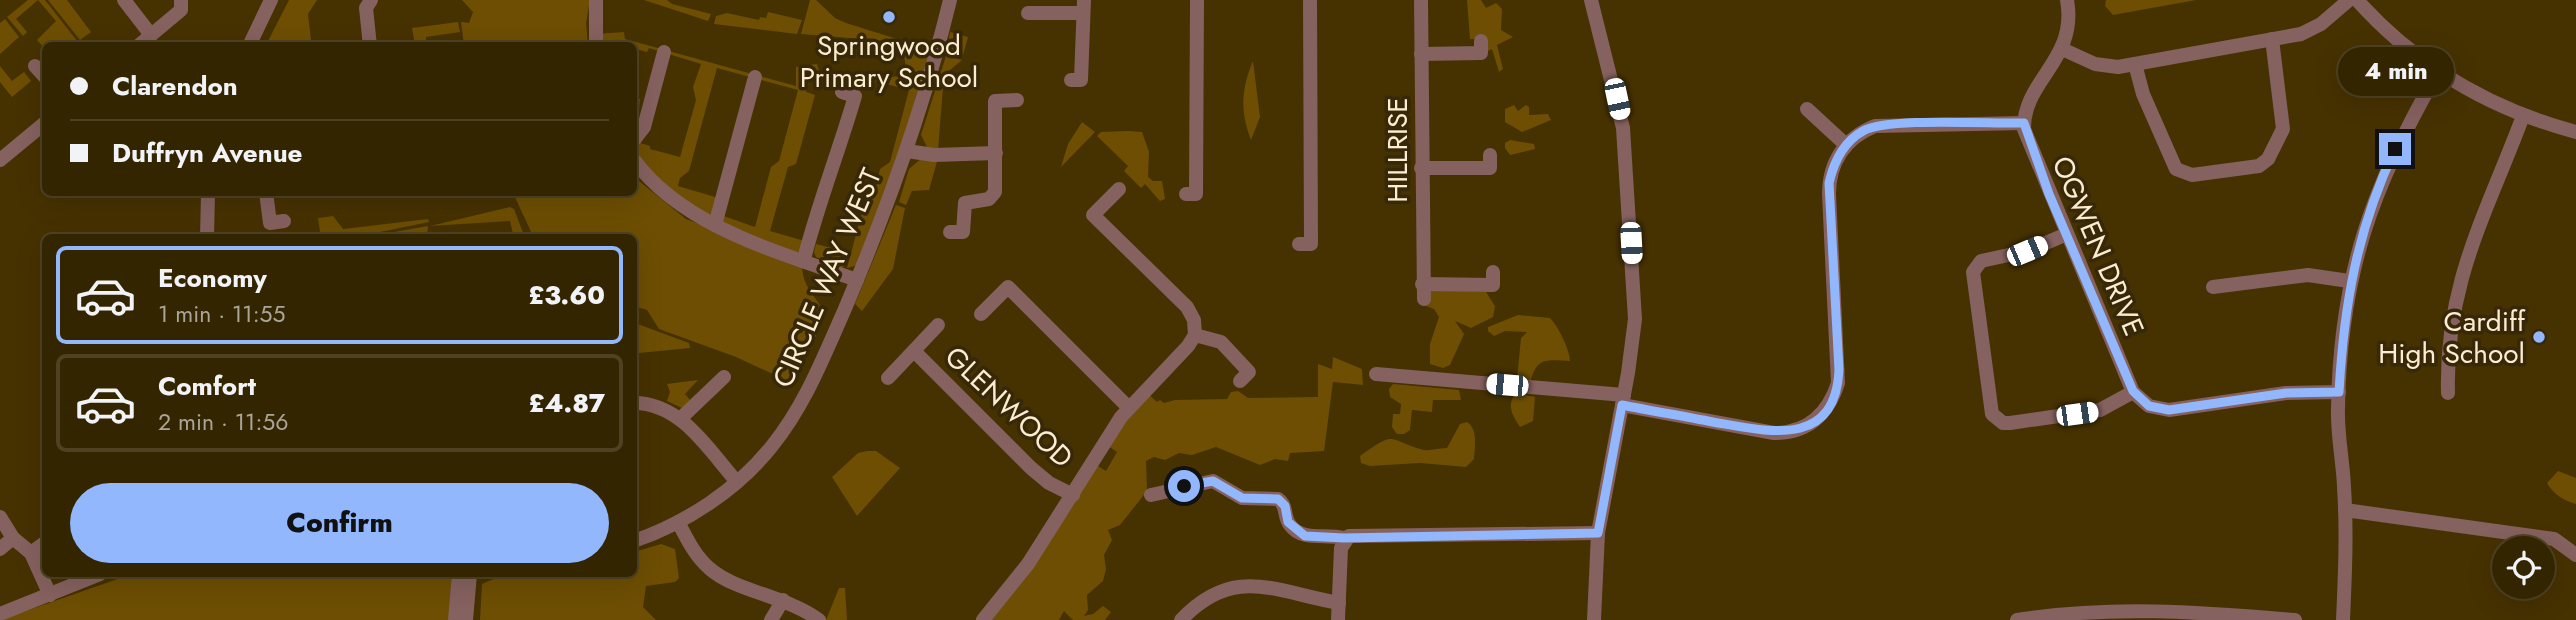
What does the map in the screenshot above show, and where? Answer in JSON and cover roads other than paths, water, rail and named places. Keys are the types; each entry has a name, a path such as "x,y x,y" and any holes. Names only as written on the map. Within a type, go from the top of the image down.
{"street":[{"path":"124,0 151,35"},
{"path":"143,42 181,10 181,0"},
{"path":"251,42 271,0"},
{"path":"370,42 366,14 371,0"},
{"path":"596,0 596,42"},
{"name":"CIRCLE WAY WEST","path":"637,540 678,522 737,482 771,447 807,394 857,280 907,151 950,0"},
{"path":"1186,194 1196,194 1198,0"},
{"path":"1299,244 1311,244 1310,0"},
{"name":"HILLRISE","path":"1421,0 1423,291 1493,285 1493,272"},
{"path":"1591,0 1617,99 1625,147 1634,319 1623,400 1598,533 1594,620"},
{"path":"1376,374 1623,400 1774,433 1800,429 1824,412 1835,393 1839,370 1829,183 1835,162 1846,145 1864,130 1887,124 2024,123 2029,101 2062,49 2067,31 2067,0"},
{"path":"2062,49 2103,67 2135,64 2311,30 2349,0"},
{"path":"2357,0 2388,32 2438,72 2475,94 2523,116 2576,132"},
{"path":"1028,13 1082,7 1081,80 1071,80"},
{"path":"2135,64 2143,94 2176,169 2192,175 2253,167 2268,159 2283,129 2272,39"},
{"path":"1421,54 1481,53 1481,41"},
{"path":"637,136 644,127 664,52"},
{"path":"35,66 42,74"},
{"path":"2343,620 2345,510 2339,392 2349,281 2387,166 2438,72"},
{"path":"715,225 755,77"},
{"path":"804,260 820,197 836,159 855,96 842,92"},
{"path":"950,232 963,232 965,204 989,198 995,192 995,101 1017,100"},
{"path":"1807,109 1846,145"},
{"path":"2448,393 2451,320 2462,270 2523,116"},
{"name":"OGWEN DRIVE","path":"2024,123 2025,135 2133,391"},
{"path":"0,160 42,125"},
{"path":"907,151 934,155 996,153"},
{"path":"1422,168 1490,168 1490,155"},
{"path":"637,163 667,197 715,225 857,280"},
{"path":"1119,189 1093,215 1187,307 1194,320 1195,335 1222,342 1249,372 1240,381"},
{"path":"207,234 209,196"},
{"path":"267,196 270,223 284,221"},
{"path":"2067,234 2027,251 1981,261 1973,272 1992,414 2003,423 2100,411 2133,391 2149,406 2169,410 2286,393 2339,392"},
{"path":"2213,287 2308,275 2349,281"},
{"name":"GLENWOOD","path":"981,314 1009,287 1128,407"},
{"name":"GLENWOOD","path":"888,378 938,325"},
{"name":"GLENWOOD","path":"983,620 1014,583 1128,407 1188,346 1195,335"},
{"name":"GLENWOOD","path":"914,351 1031,468 1049,483 1073,495"},
{"path":"681,418 724,377"},
{"path":"637,403 658,406 681,418 737,482"},
{"path":"1150,495 1213,481 1242,498 1278,499 1285,506 1288,522 1299,534 1344,538 1598,533"},
{"path":"2345,510 2554,539 2576,555"},
{"path":"0,517 13,538 32,553 42,575"},
{"path":"678,522 695,553 717,575 783,600 819,620"},
{"path":"0,549 13,538"},
{"path":"1338,620 1340,556 1344,538"},
{"path":"32,553 42,545"},
{"path":"43,577 51,595"},
{"path":"0,614 93,577"},
{"path":"455,620 458,577"},
{"path":"466,620 470,577"},
{"path":"1181,620 1213,594 1252,584 1339,603"},
{"path":"771,620 783,600"},
{"path":"2017,620 2104,611 2295,620"}],"place":[{"name":"Springwood Primary School","path":"889,17"},
{"name":"Cardiff High School","path":"2539,337"}]}
